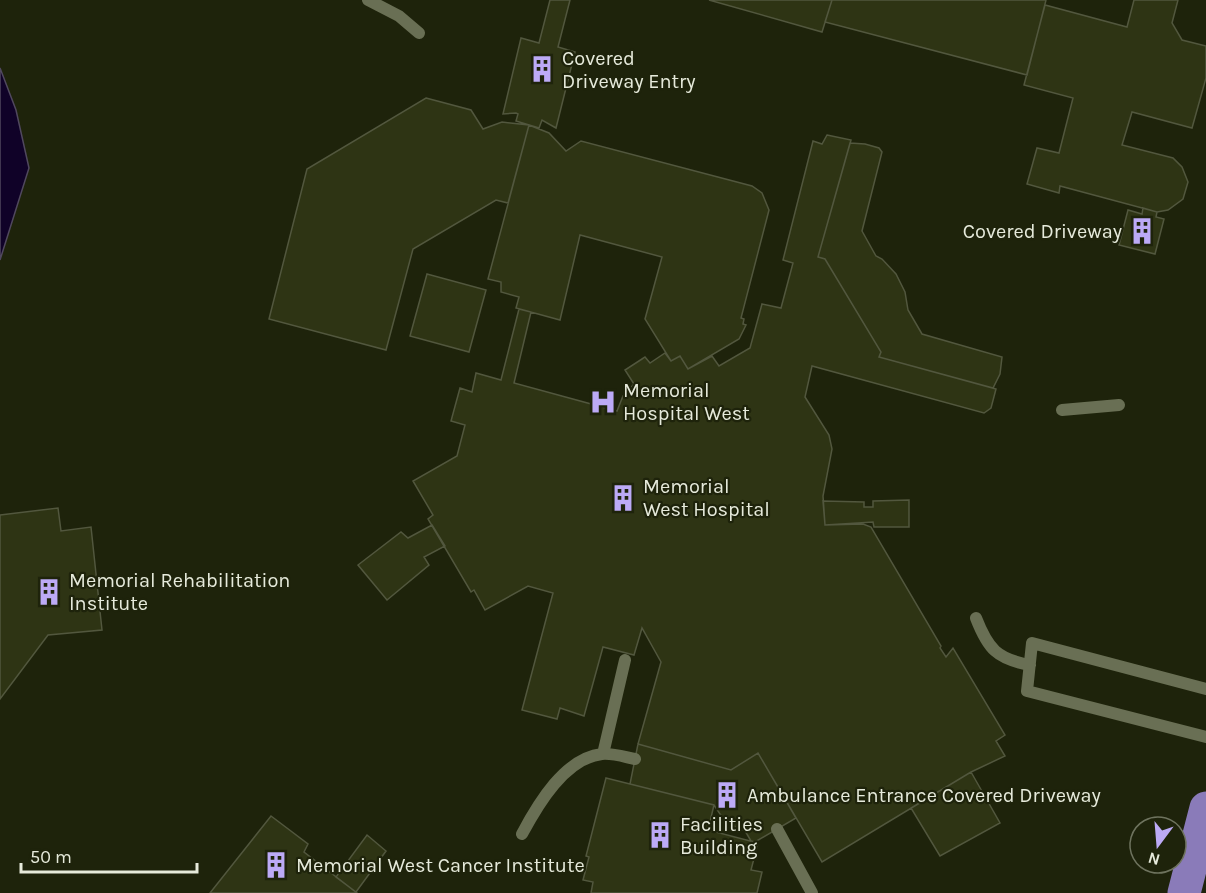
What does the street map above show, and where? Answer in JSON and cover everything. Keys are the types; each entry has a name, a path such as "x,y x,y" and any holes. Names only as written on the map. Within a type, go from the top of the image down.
{"highway":[{"path":"1184,893 1206,808"}],"lane":[{"path":"368,0 399,16 419,33"},
{"path":"1062,410 1119,405"},
{"path":"976,618 990,646 1000,657 1010,662 1030,664"},
{"path":"1206,689 1032,643 1027,691 1206,737"},
{"path":"603,754 625,660"},
{"path":"522,834 534,811 561,777 584,759 603,754 635,759"},
{"path":"777,830 812,893"}],"shaded area":[{"path":"0,68 16,110 29,168 0,260"}],"building":[{"name":"Covered Driveway Entry","path":"550,0 570,0 558,47 575,52 556,128 542,120 539,128 516,121 518,114 516,113 503,114 521,38 539,43"},
{"path":"709,0 832,0 822,32"},
{"path":"832,0 1046,0 1027,75 825,22"},
{"path":"1134,0 1178,0 1172,23 1182,40 1206,46 1206,78 1192,128 1132,112 1122,145 1173,158 1182,167 1188,182 1183,199 1168,210 1157,212 1060,186 1059,193 1027,184 1037,148 1059,153 1073,98 1024,85 1045,5 1127,27"},
{"path":"426,98 471,110 483,129 502,122 529,125 508,203 496,200 413,249 386,350 269,319 307,169"},
{"path":"529,125 549,133 566,151 581,141 752,186 762,193 769,210 741,318 744,319 743,324 746,325 739,339 688,369 680,356 671,361 645,319 662,257 580,235 560,320 516,308 519,297 501,292 501,282 488,279"},
{"name":"Memorial West Hospital","path":"827,135 851,140 818,257 825,259 881,352 879,357 996,389 991,408 984,413 812,366 805,397 829,435 832,449 823,496 825,525 863,524 871,527 941,646 940,648 946,657 953,648 1005,735 996,741 1005,756 971,772 822,862 758,753 731,770 638,744 661,662 642,628 634,655 603,647 584,716 560,708 557,719 522,710 553,593 528,586 485,610 474,590 471,592 428,519 433,515 413,481 457,456 465,425 451,421 460,388 472,392 476,373 501,380 519,309 531,312 514,383 617,411 623,396 634,384 625,370 645,357 650,363 665,353 671,361 680,356 688,369 712,356 719,366 750,348 762,304 781,308 793,263 783,260 813,141 822,144"},
{"path":"850,143 865,144 879,148 882,152 862,231 876,256 896,274 905,292 908,310 922,334 1002,357 1000,374 993,388 879,357 881,352 825,259 818,257"},
{"name":"Covered Driveway","path":"1143,208 1157,212 1156,217 1164,219 1155,254 1119,245 1128,210 1142,214"},
{"path":"427,274 486,290 469,352 410,336"},
{"path":"909,500 909,527 874,527 873,522 825,525 823,501 864,502 864,507 873,507 873,501"},
{"name":"Memorial Rehabilitation Institute","path":"58,508 61,531 91,527 102,630 48,635 0,699 0,515"},
{"path":"432,525 445,546 424,557 429,565 387,600 358,565 401,532 408,538"},
{"name":"Ambulance Entrance Covered Driveway","path":"638,744 731,770 758,753 796,818 755,842 751,841 744,829 738,832 729,817 724,820 714,805 630,784"},
{"path":"971,772 1000,823 940,856 911,808"},
{"name":"Facilities Building","path":"606,778 714,805 708,830 758,843 751,870 762,872 757,893 591,893 593,882 583,880 589,857 586,856"},
{"name":"Memorial West Cancer Institute","path":"271,816 308,844 304,852 357,893 210,893"},
{"path":"367,835 386,851 356,892 336,877"}],"place":[{"name":"Covered Driveway Entry","path":"542,69"},
{"name":"Covered Driveway","path":"1142,231"},
{"name":"Memorial Hospital West","path":"603,402"},
{"name":"Memorial West Hospital","path":"623,498"},
{"name":"Memorial Rehabilitation Institute","path":"49,592"},
{"name":"Ambulance Entrance Covered Driveway","path":"727,795"},
{"name":"Facilities Building","path":"660,835"},
{"name":"Memorial West Cancer Institute","path":"276,865"}]}
